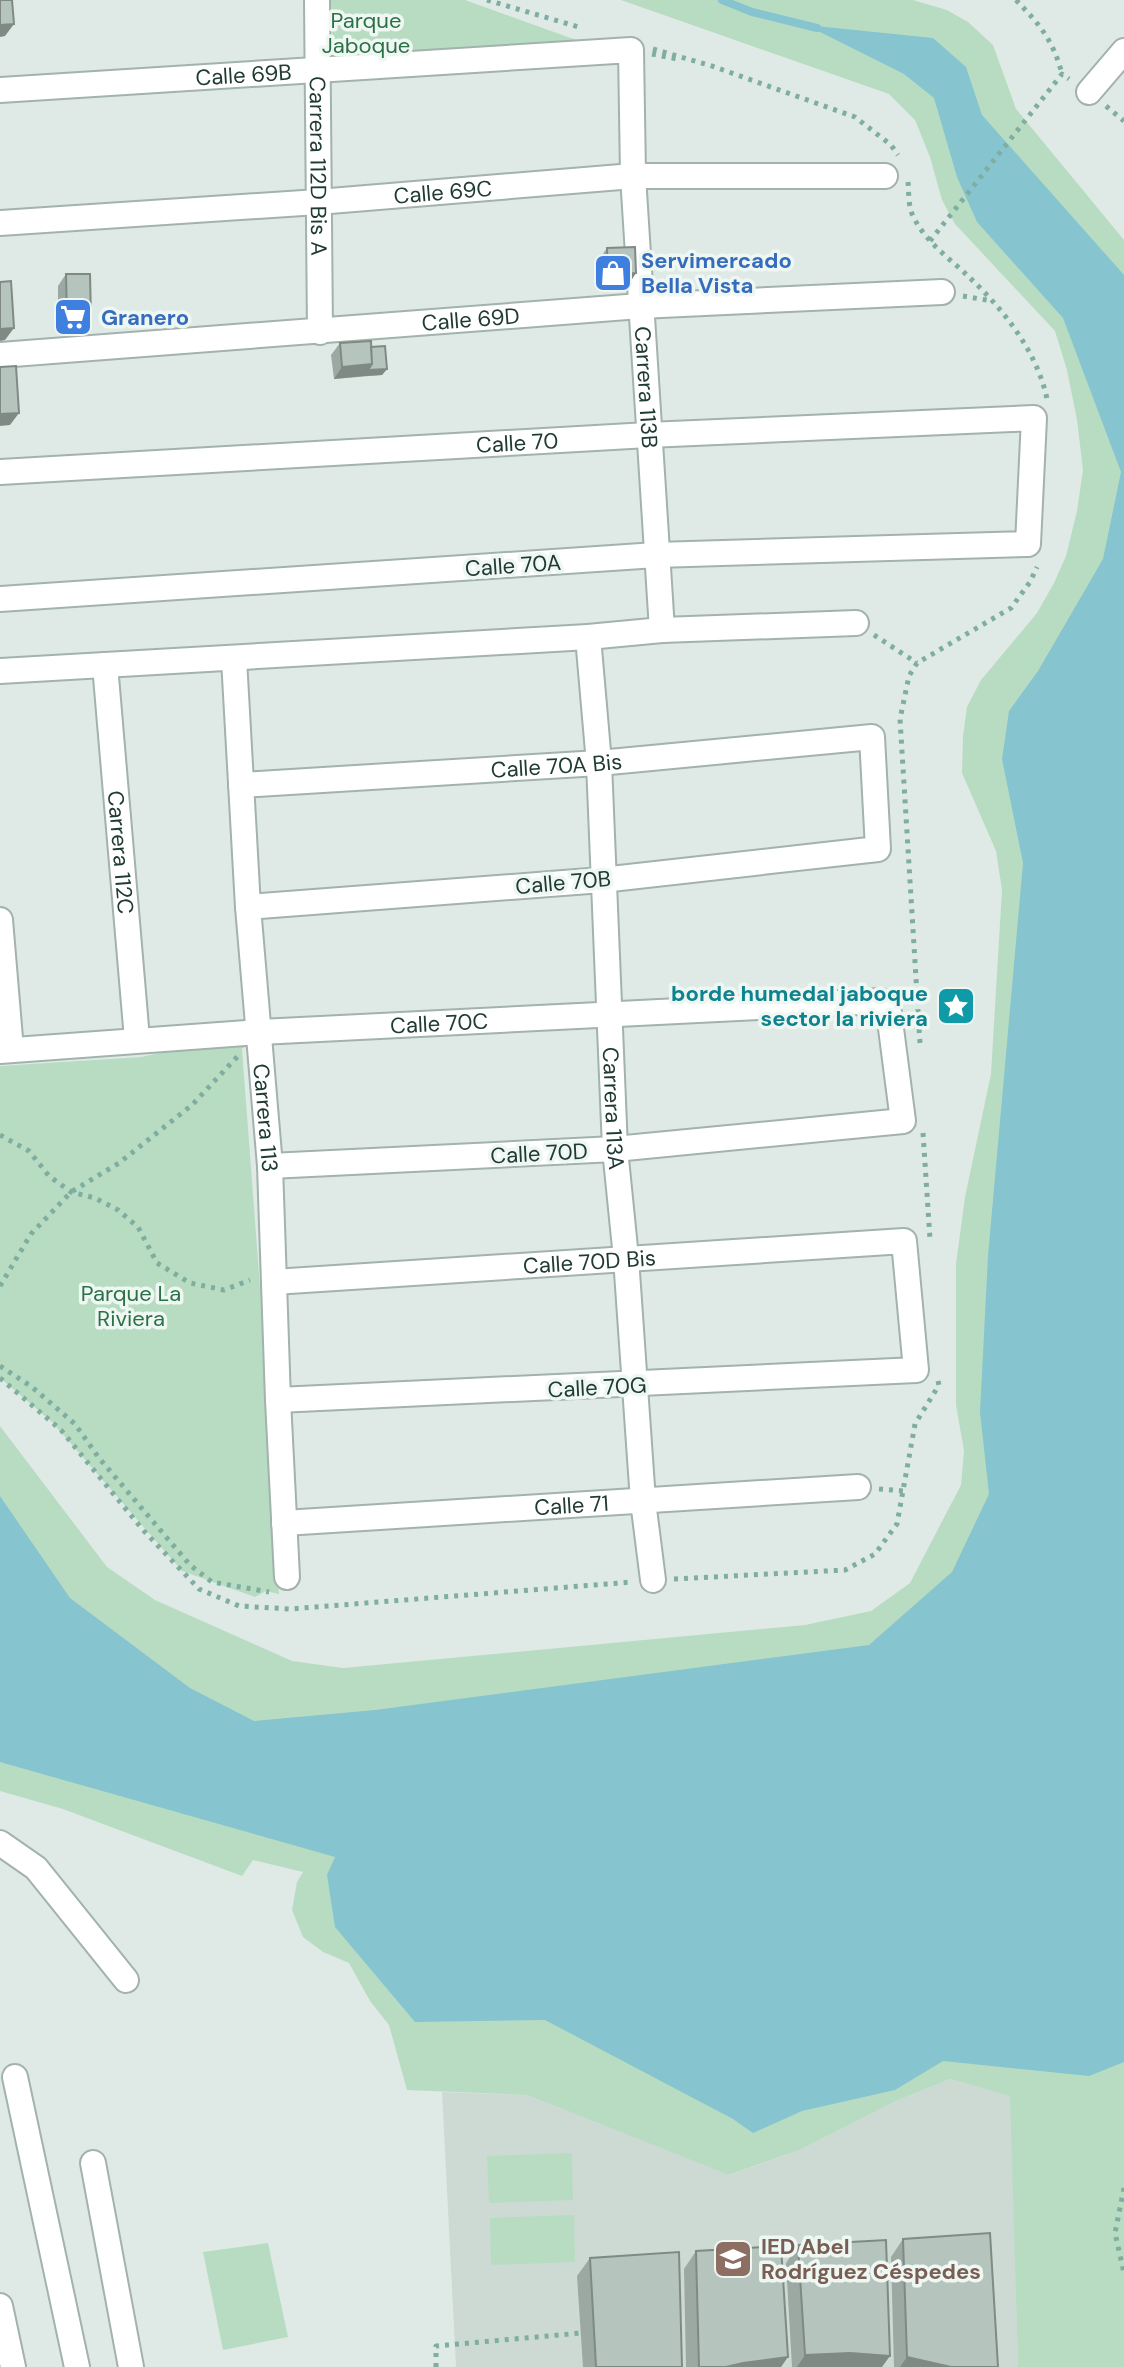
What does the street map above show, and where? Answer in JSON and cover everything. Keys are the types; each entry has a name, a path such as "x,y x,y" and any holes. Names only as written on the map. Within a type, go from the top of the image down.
{"street":[{"name":"Carrera 112D Bis A","path":"317,0 320,332"},
{"name":"Calle 69B","path":"0,90 642,49"},
{"name":"Carrera 113B","path":"642,49 633,176 662,630"},
{"path":"1089,92 1124,51"},
{"name":"Calle 69C","path":"0,223 318,202 633,176 900,173"},
{"name":"Calle 69D","path":"0,355 640,306 942,292"},
{"name":"Calle 70","path":"0,472 648,435 1034,418 1028,544"},
{"name":"Calle 70A","path":"0,599 656,555 1028,544"},
{"path":"0,671 234,659 662,630 856,623"},
{"name":"Carrera 113A","path":"588,637 599,763 615,1149 643,1501 653,1580"},
{"name":"Carrera 113","path":"234,659 248,907 270,1166 284,1523 283,1586"},
{"name":"Carrera 112C","path":"105,665 137,1039"},
{"name":"Calle 70A Bis","path":"241,785 599,763 872,737 878,849"},
{"name":"Calle 70B","path":"248,907 602,880 878,849"},
{"path":"0,920 6,1050"},
{"name":"Calle 70C","path":"6,1050 260,1032 880,1001 889,1013 903,1121"},
{"name":"Calle 70D","path":"270,1166 615,1149 903,1121"},
{"name":"Calle 70D Bis","path":"274,1276 904,1241 916,1370"},
{"name":"Calle 70G","path":"278,1400 916,1370"},
{"name":"Calle 71","path":"284,1523 858,1487"},
{"path":"0,1843 36,1868 126,1980"},
{"path":"15,2077 77,2367"},
{"path":"93,2163 131,2367"},
{"path":"0,2306 13,2367"}],"path":[{"path":"487,0 592,31"},
{"path":"1016,0 1043,28 1055,49 1062,74"},
{"path":"642,49 712,66 855,117 891,145 912,215 930,241 1051,88"},
{"path":"642,49 712,66"},
{"path":"856,623 917,663"},
{"path":"0,1286 31,1234 71,1192 119,1163 192,1105 260,1032"},
{"path":"0,1135 29,1151 49,1176 71,1192 95,1198 118,1210 138,1227 157,1263 190,1283 224,1290 274,1276"},
{"path":"0,1366 32,1387 75,1424 99,1458 190,1565 212,1582 283,1586"},
{"path":"1124,2188 1115,2233 1124,2273"},
{"path":"436,2367 436,2346 581,2333"}],"shaded area":[{"name":"IED Abel Rodríguez Céspedes","path":"950,2079 1011,2096 1018,2367 456,2367 442,2092 527,2095 730,2175 802,2149 894,2102"}],"green space":[{"name":"Parque Jaboque","path":"331,0 465,0 604,50 333,67"},
{"path":"621,0 913,0 947,10 968,22 993,45 1016,109 1124,240 1124,2367 1018,2367 1010,2096 950,2079 894,2102 802,2149 729,2175 527,2095 407,2090 389,2025 370,2001 349,1963 323,1952 303,1937 292,1910 297,1882 303,1872 253,1860 242,1876 63,1809 0,1791 0,1426 107,1567 155,1600 292,1661 343,1668 805,1625 871,1611 910,1583 961,1485 964,1451 956,1405 956,1264 965,1197 991,1074 1002,890 996,851 962,773 963,736 967,707 981,680 1037,613 1066,556 1083,470 1067,370 1055,331 955,224 942,200 915,120 889,94"},
{"name":"Parque La Riviera","path":"260,1032 242,1049 262,1286 279,1594 266,1591 255,1597 182,1571 52,1422 0,1378 0,1066 141,1057"},
{"path":"572,2153 573,2200 489,2203 487,2156"},
{"path":"574,2215 575,2262 491,2265 490,2218"},
{"path":"268,2243 288,2337 223,2350 203,2252"}],"water":[{"path":"806,25 933,38 966,67 982,115 1124,275 1124,2062 1089,2076 943,2061 895,2090 802,2111 753,2133 733,2119 545,2020 415,2022 335,1927 327,1875 335,1857 0,1762 0,1496 70,1598 190,1688 254,1721 375,1710 869,1645 952,1572 989,1494 980,1412 988,1256 1023,863 1002,759 1009,711 1038,671 1103,559 1121,472 1063,318 977,222 957,177 934,98 904,74"}],"building":[{"path":"0,0 12,0 14,24 0,25"},
{"path":"635,247 636,273 608,274 607,248"},
{"path":"66,274 90,274 91,318 67,319"},
{"path":"11,281 14,328 0,329 0,282"},
{"path":"371,341 372,364 342,367 340,343"},
{"path":"385,346 387,369 368,370 372,364 371,347"},
{"path":"16,366 19,413 0,414 0,367"},
{"path":"990,2233 998,2367 951,2367 907,2357 903,2239"},
{"path":"886,2240 890,2356 850,2353 805,2355 798,2245"},
{"path":"781,2246 788,2357 726,2367 699,2367 696,2251"},
{"path":"679,2252 682,2367 596,2367 590,2258"}],"waterway":[{"path":"722,0 752,12 817,28"}],"place":[{"name":"Servimercado Bella Vista","path":"613,273"},
{"name":"Granero","path":"73,317"},
{"name":"borde humedal jaboque sector la riviera","path":"956,1006"},
{"name":"IED Abel Rodríguez Céspedes","path":"733,2259"}]}
